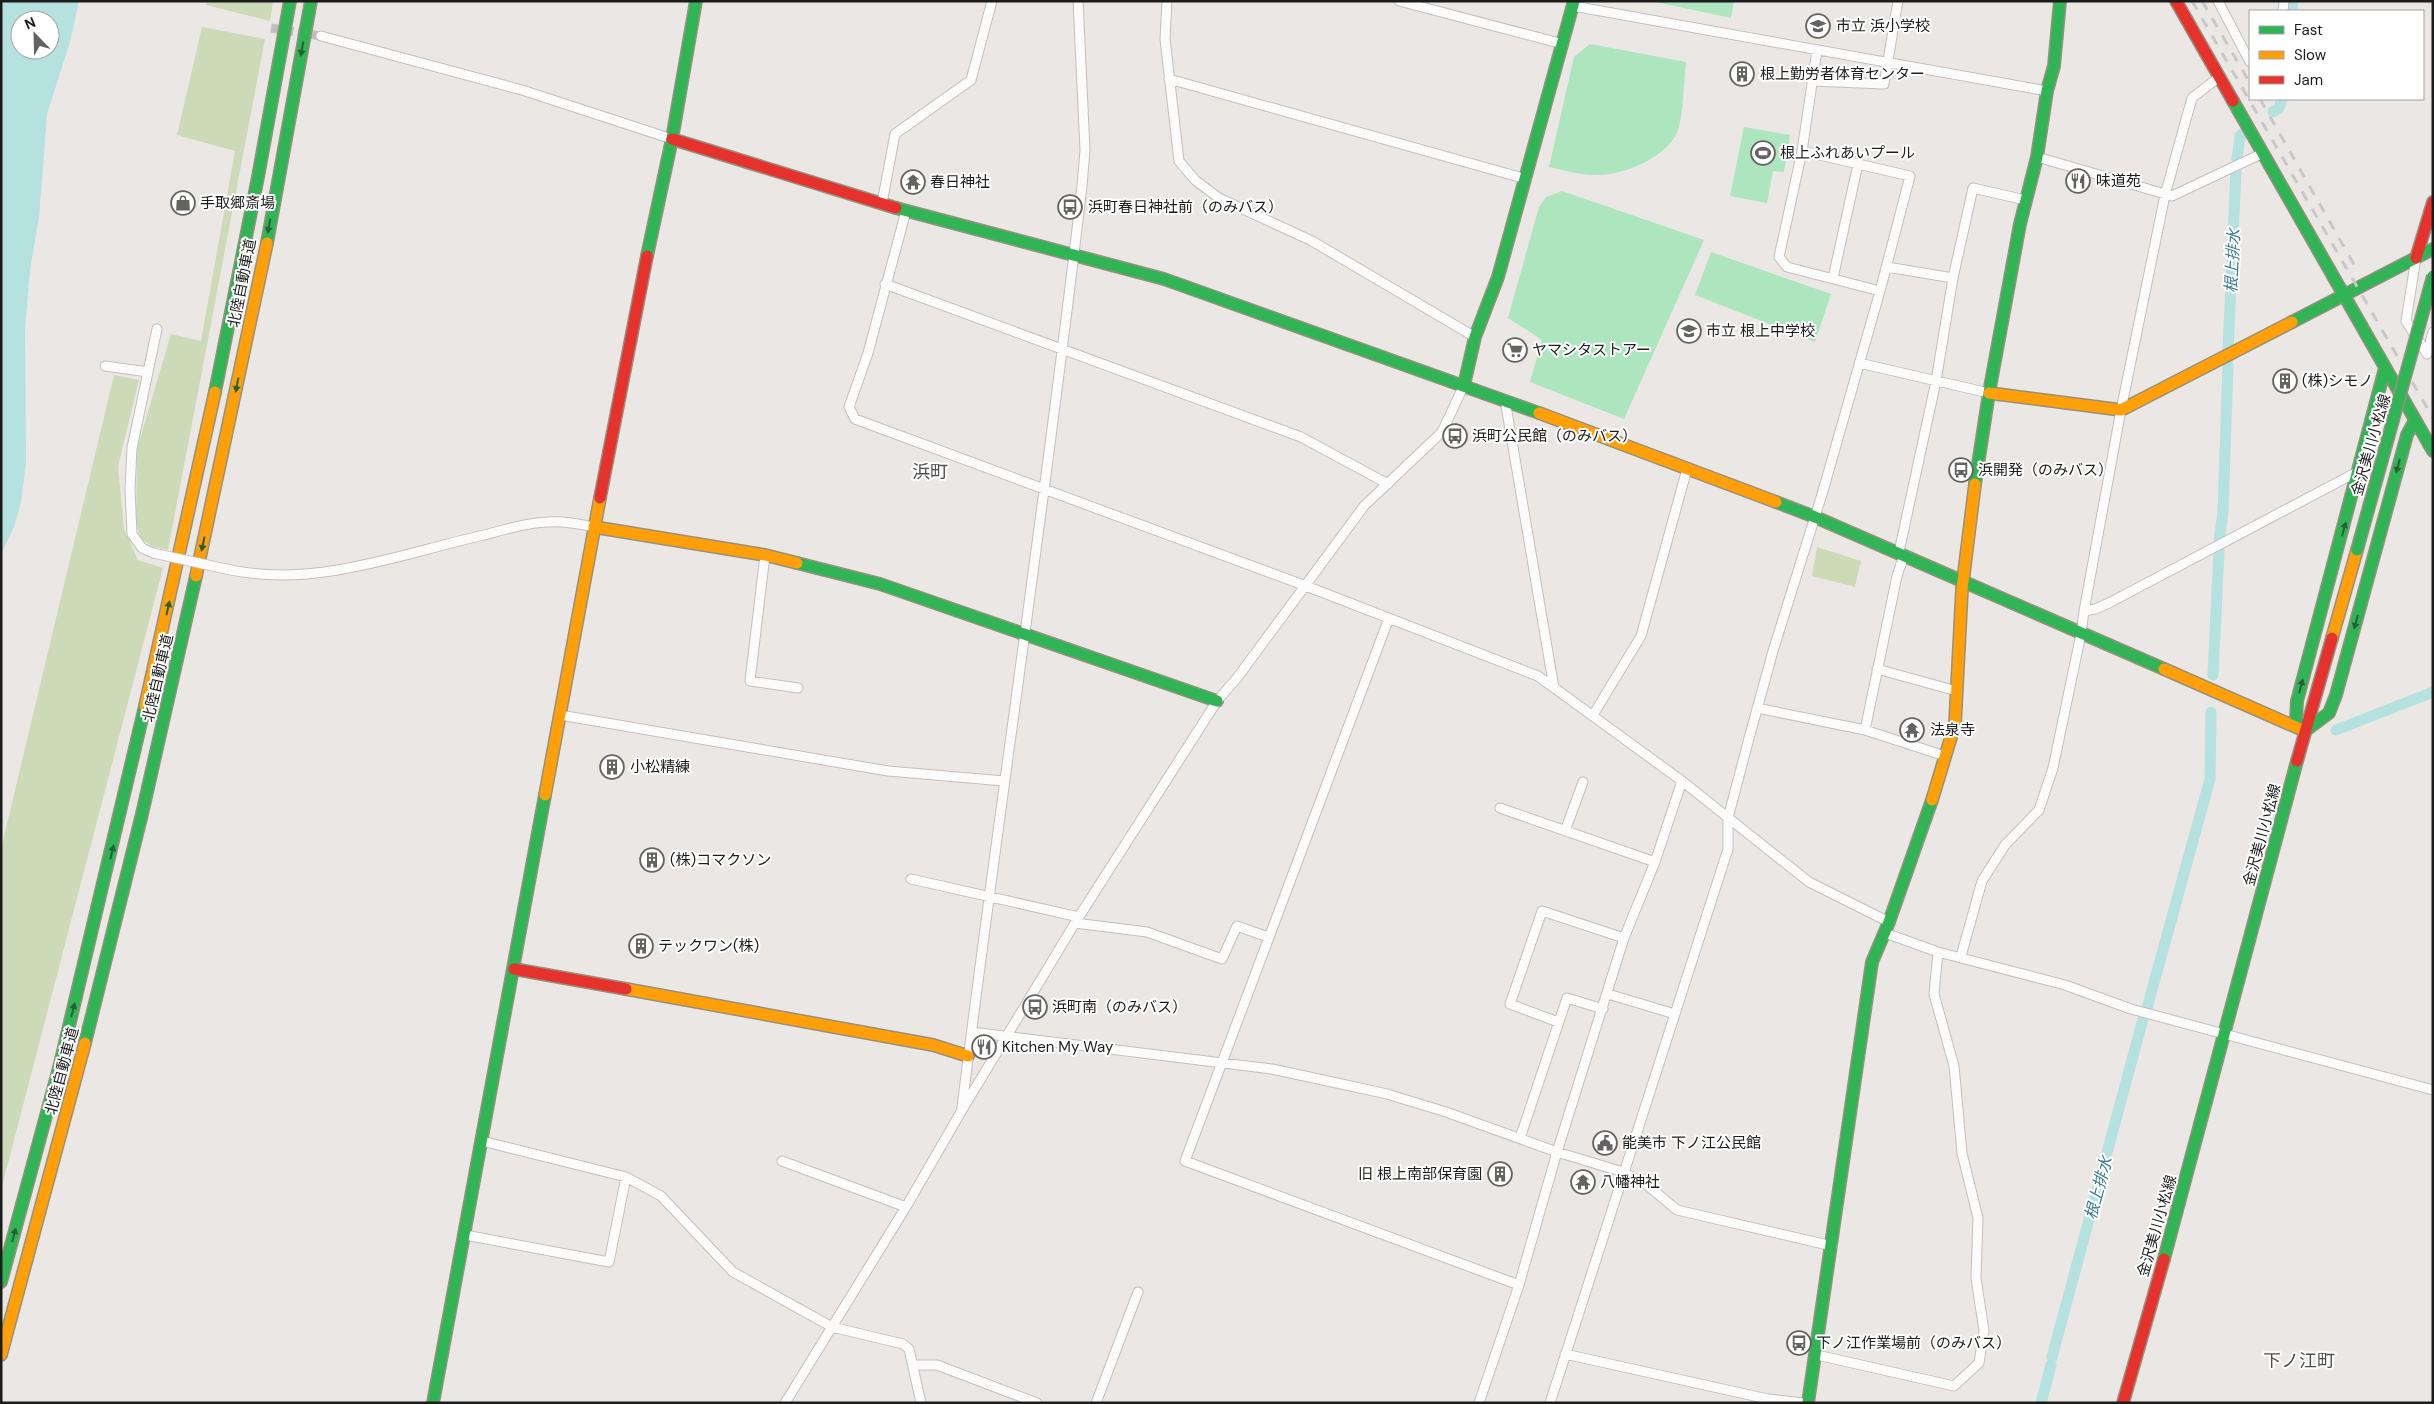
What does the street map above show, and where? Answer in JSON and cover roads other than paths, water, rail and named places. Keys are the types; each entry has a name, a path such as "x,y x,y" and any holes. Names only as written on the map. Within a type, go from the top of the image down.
{"main road":[{"name":"北陸自動車道","path":"1,1282 84,968 190,515 255,196 290,1"},
{"name":"北陸自動車道","path":"1,1355 100,984 178,660 249,326 311,1"},
{"path":"433,1403 594,527 637,303 672,139 696,1"},
{"path":"1808,1403 1817,1355 1852,1089 1872,962 1887,928 1946,756 1955,724 1963,580 1989,393 2025,200 2037,157 2047,92 2054,66 2060,1"},
{"path":"2176,1 2261,154 2433,451"},
{"path":"1464,385 1475,337 1498,277 1574,3"},
{"path":"672,139 906,211 1164,279 1464,385 1815,517 1902,553 2081,634 2305,731"},
{"path":"2416,258 2433,202"},
{"path":"1989,393 2121,410 2433,249"},
{"name":"金沢美川小松線","path":"2123,1403 2180,1202 2223,1033 2305,731 2433,276"},
{"path":"2305,731 2296,718 2297,701 2360,471 2385,368"},
{"path":"2305,731 2329,713 2336,695 2407,434 2415,420"},
{"path":"594,527 765,555 880,584 1026,633 1217,701"},
{"path":"514,969 933,1045 968,1056"}],"street":[{"path":"882,203 895,134 971,80 992,1"},
{"path":"962,1110 1004,781 1046,489 1061,348 1074,256 1085,150 1078,1"},
{"path":"1166,1 1165,39 1179,161 1195,180 1220,198 1312,241 1475,337"},
{"path":"1399,1 1563,44"},
{"path":"1812,81 1884,84 1898,1"},
{"path":"2218,1 2249,60"},
{"path":"1574,3 2047,92"},
{"path":"321,36 531,93 672,139"},
{"path":"1817,50 1802,151 1779,256 1787,267 1880,291"},
{"path":"1961,956 1982,881 2005,845 2039,810 2053,768 2081,634 2121,410 2166,195 2192,98 2219,77"},
{"path":"1169,79 1526,179"},
{"path":"1550,1403 1728,849 1728,818 1757,708 1815,517 1880,291 1910,176 1802,151"},
{"path":"2037,157 2172,196 2261,154"},
{"path":"1833,278 1858,164"},
{"path":"1865,730 1936,381 1953,278 1973,188 2025,200"},
{"path":"906,211 868,353 849,407 855,419 1306,586 1538,676 1682,782 1809,882 1887,928 1938,952 1961,956 2065,985 2131,1008 2433,1090"},
{"path":"2416,258 2406,321 2427,354 2433,332"},
{"path":"1886,268 1953,278"},
{"path":"885,284 1301,437 1388,484"},
{"path":"157,329 132,448 130,518 132,534 142,548 153,553 226,569 276,576 316,573 360,566 461,540 546,522 594,527"},
{"path":"1859,363 1989,393"},
{"path":"105,366 148,372"},
{"path":"785,1403 906,1208 962,1110 1008,1037 1077,920 1217,701 1237,678 1364,506 1442,432 1464,385"},
{"path":"1505,400 1554,688"},
{"path":"1593,715 1641,636 1688,469"},
{"path":"2084,611 2110,603 2360,471"},
{"path":"765,555 750,681 798,688"},
{"path":"1389,618 1220,1063 1185,1161 1519,1285"},
{"path":"1877,669 1957,691"},
{"path":"1757,708 1865,730 1946,756"},
{"path":"560,715 888,771 1004,781"},
{"path":"1565,831 1583,782"},
{"path":"1479,1403 1519,1285 1557,1152 1624,938 1655,862 1682,782"},
{"path":"1500,808 1655,862"},
{"path":"910,878 989,896 1077,920 1147,932 1222,959 1237,926 1268,937"},
{"path":"1558,1022 1510,1004 1542,911 1624,938"},
{"path":"1817,1355 1954,1386 1979,1363 1984,1330 1976,1278 1978,1218 1962,1153 1954,1066 1934,994 1938,952"},
{"path":"1608,994 1675,1014"},
{"path":"1520,1138 1567,998 1603,1009"},
{"path":"972,1032 1272,1069 1387,1094 1557,1152 1623,1172 1647,1185 1677,1210 1832,1246"},
{"path":"482,1141 626,1177 661,1196 733,1272 832,1327 903,1344 909,1349 914,1364 922,1403"},
{"path":"782,1162 906,1208"},
{"path":"465,1235 609,1262 626,1177"},
{"path":"1096,1403 1138,1292"},
{"path":"1565,1354 1768,1399 1803,1403"},
{"path":"914,1364 937,1365 1037,1403"},
{"path":"1007,1403 1012,1393"}],"water":[{"path":"1,1 79,1 70,42 47,114 39,217 30,270 25,330 26,462 21,502 14,527 1,554"}],"waterway":[{"name":"根上排水","path":"2292,10 2293,1"},
{"name":"根上排水","path":"2273,112 2279,108 2282,100"},
{"name":"根上排水","path":"2237,159 2240,136 2243,133"},
{"name":"根上排水","path":"2228,351 2236,170"},
{"name":"根上排水","path":"2219,542 2223,512 2228,364"},
{"name":"根上排水","path":"2213,675 2219,550"},
{"path":"2336,730 2433,692"},
{"name":"根上排水","path":"2147,1008 2210,779 2211,712"},
{"name":"根上排水","path":"2052,1357 2143,1019"},
{"name":"根上排水","path":"2041,1403 2051,1365"}],"tunnel":[{"path":"271,28 321,36"}],"railway":[{"path":"2192,1 2249,100"},
{"path":"2202,1 2249,81"},
{"path":"2249,100 2433,418"},
{"path":"2261,100 2356,268"}],"place":[{"name":"市立 浜小学校","path":"1818,26"},
{"name":"根上勤労者体育センター","path":"1742,74"},
{"name":"根上ふれあいプール","path":"1763,153"},
{"name":"味道苑","path":"2078,181"},
{"name":"春日神社","path":"913,182"},
{"name":"手取郷斎場","path":"183,203"},
{"name":"浜町春日神社前（のみバス）","path":"1070,207"},
{"name":"市立 根上中学校","path":"1689,331"},
{"name":"ヤマシタストアー","path":"1515,350"},
{"name":"(株)シモノ","path":"2285,381"},
{"name":"浜町公民館（のみバス）","path":"1455,436"},
{"name":"浜開発（のみバス）","path":"1961,470"},
{"name":"法泉寺","path":"1912,730"},
{"name":"小松精練","path":"612,767"},
{"name":"(株)コマクソン","path":"652,860"},
{"name":"テックワン(株)","path":"641,946"},
{"name":"浜町南（のみバス）","path":"1035,1007"},
{"name":"Kitchen My Way","path":"984,1047"},
{"name":"能美市 下ノ江公民館","path":"1605,1143"},
{"name":"旧 根上南部保育園","path":"1500,1174"},
{"name":"八幡神社","path":"1583,1182"},
{"name":"下ノ江作業場前（のみバス）","path":"1799,1343"}],"district":[{"name":"浜町","path":"930,472"},
{"name":"下ノ江町","path":"2299,1361"}]}
